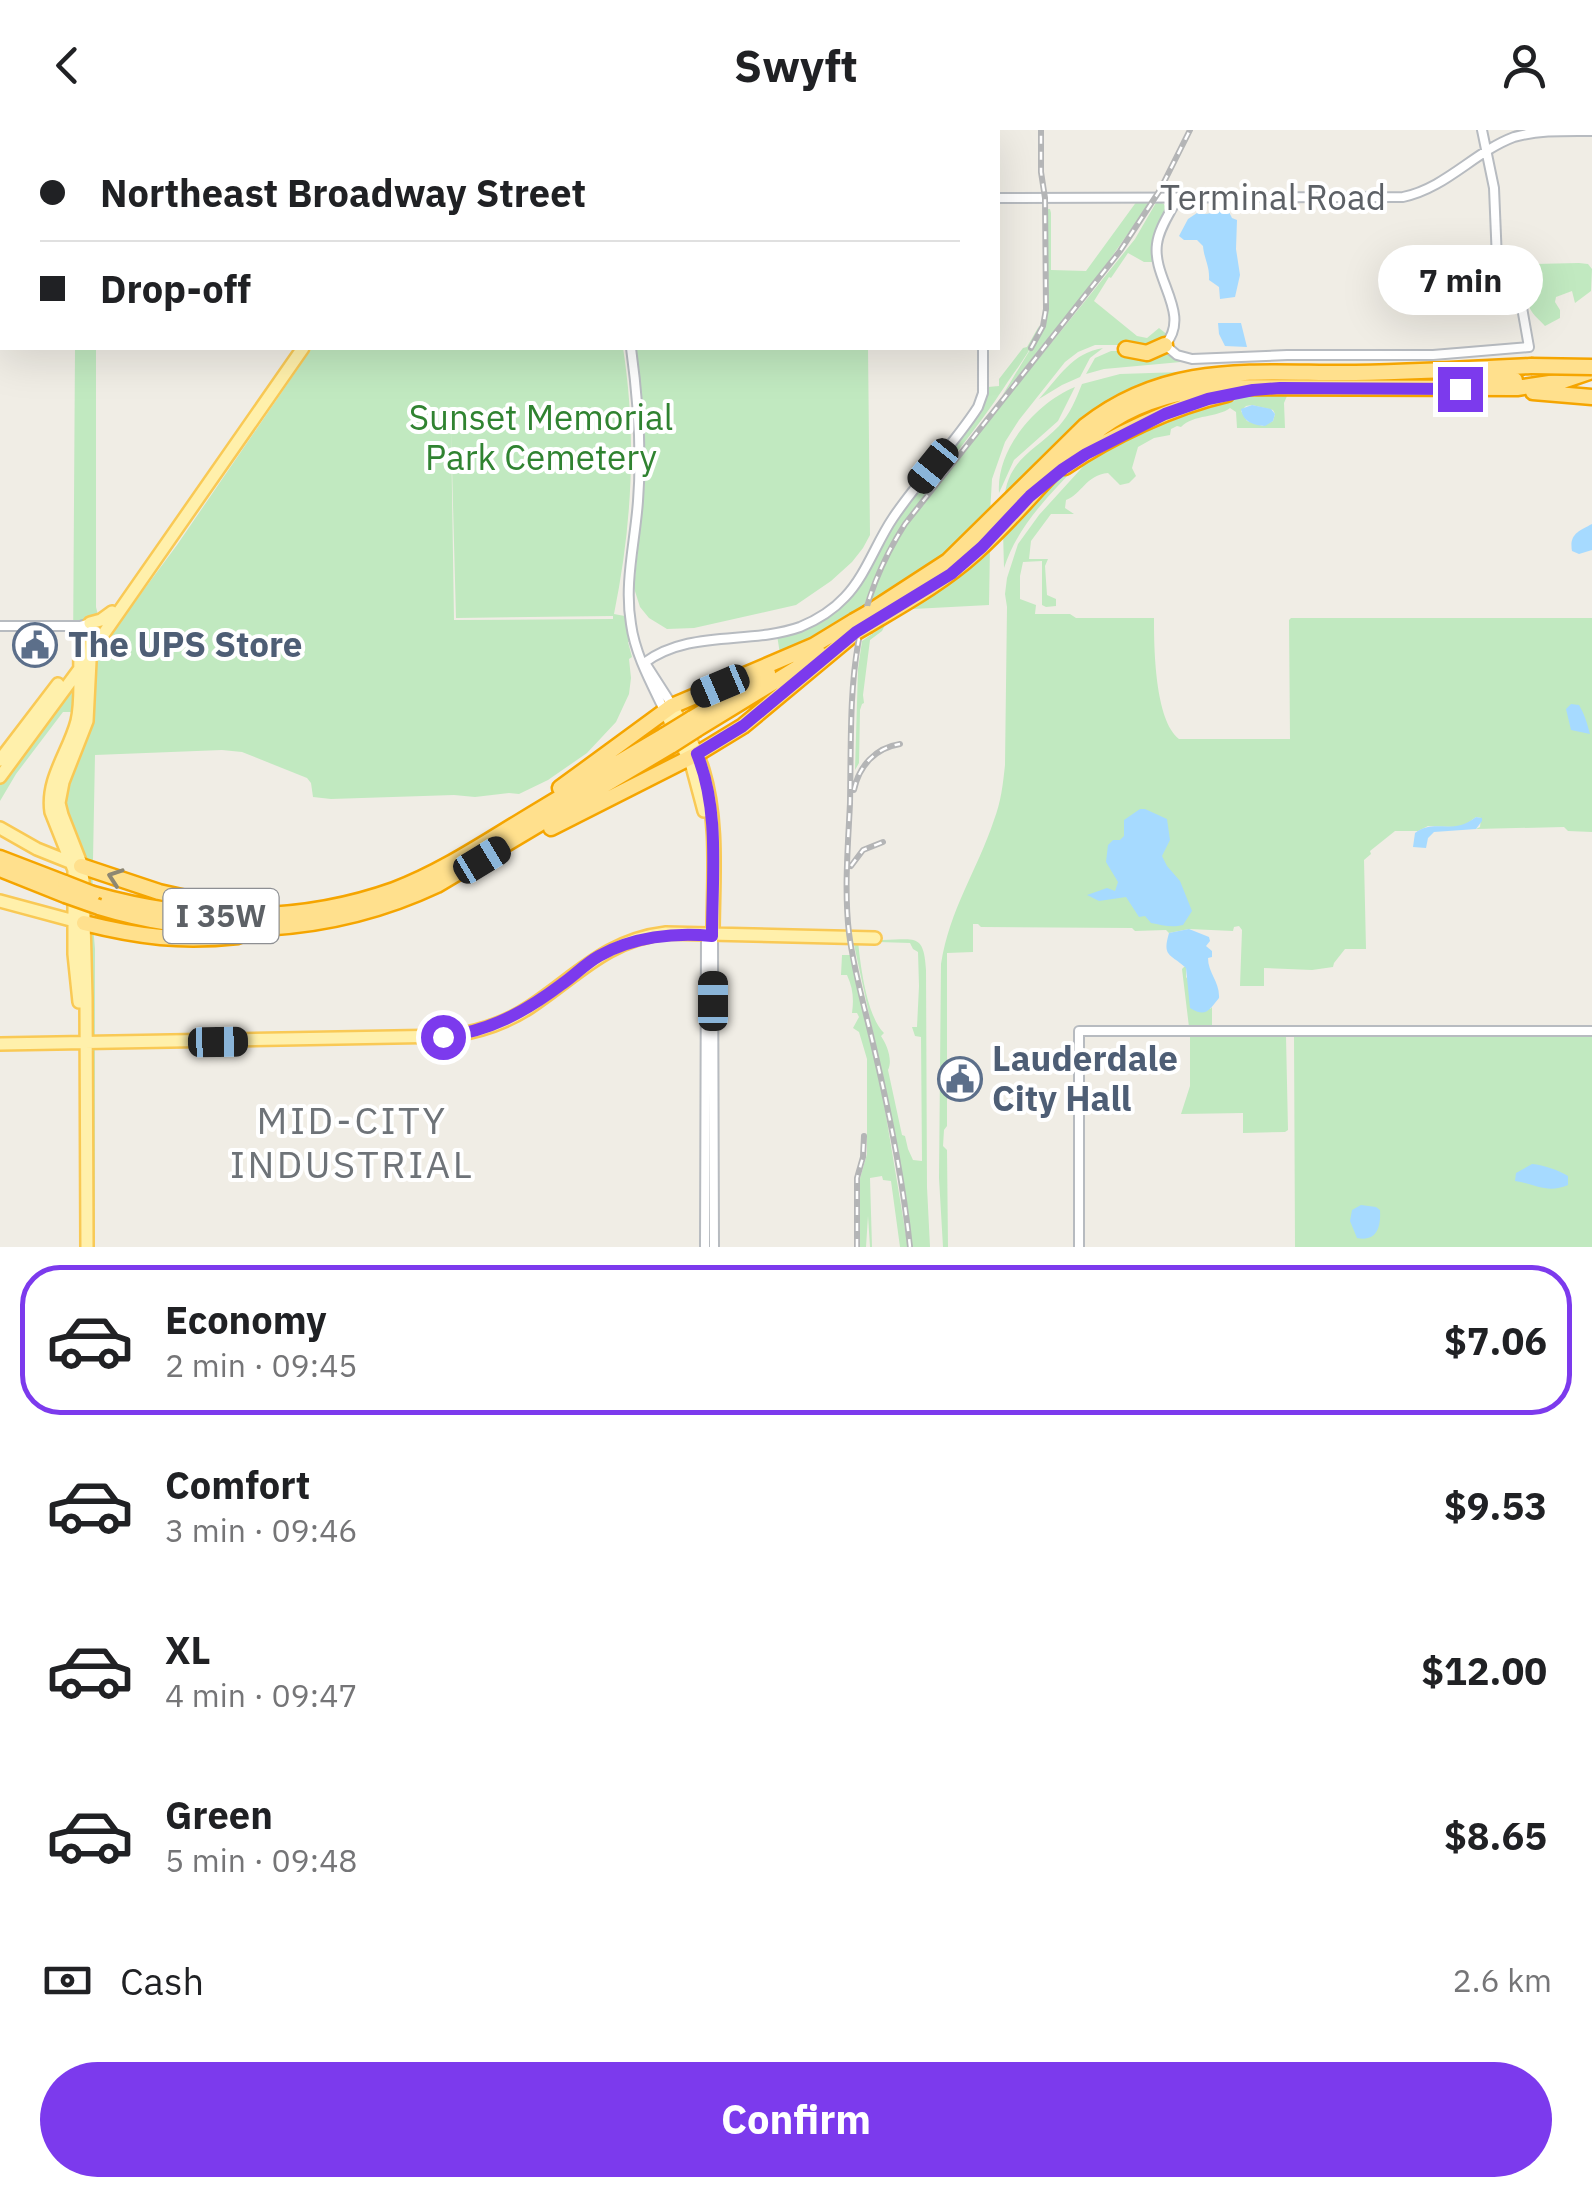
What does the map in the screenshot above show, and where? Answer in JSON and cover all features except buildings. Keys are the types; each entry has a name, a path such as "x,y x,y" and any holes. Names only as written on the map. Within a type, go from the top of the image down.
{"highway":[{"path":"1126,349 1147,353 1165,345"},
{"path":"1356,373 1592,367"},
{"name":"I 35W","path":"694,724 905,596 951,574 1016,510 1072,437 1123,401 1162,384 1206,375 1257,372 1524,380 1561,376 1592,367"},
{"name":"I 35W","path":"905,596 1101,427 1162,397 1227,387 1496,389 1550,384 1592,367"},
{"path":"1024,495 1074,461 1165,414 1238,392 1280,388"},
{"path":"1496,389 1592,394"},
{"path":"482,860 693,756 743,726 855,627"},
{"name":"I 35W","path":"0,858 65,889 144,918 220,928 288,926 340,918 437,886 816,645 855,627"},
{"path":"434,872 537,804 668,709 816,645"},
{"name":"I 35W","path":"96,900 215,916 279,914 392,890 434,872 669,740"},
{"path":"76,864 159,892 204,902 275,906 349,902"},
{"name":"I 35W","path":"0,870 65,889"},
{"path":"79,922 150,938 186,940 250,935 288,926"}],"main road":[{"path":"0,760 85,655 294,350"},
{"path":"0,777 302,350"},
{"path":"85,625 112,612"},
{"path":"76,864 51,812 50,797 78,719 85,655"},
{"path":"83,1247 83,1044 76,864 59,797 87,721 85,655"},
{"path":"668,709 706,779 712,819 709,935"},
{"path":"0,828 45,853 76,864"},
{"path":"45,853 60,851 62,840"},
{"path":"0,901 79,922"},
{"path":"0,1044 460,1035 503,1022 526,1010 596,957 630,942 675,935 873,938"}],"street":[{"path":"1176,199 1157,243 1176,322 1165,345 1177,355 1433,355 1530,347 1521,302 1498,260 1494,188 1482,130"},
{"name":"Terminal Road","path":"1000,198 1403,197 1428,190 1504,141 1530,133 1592,131"},
{"path":"1162,198 1170,213"},
{"path":"631,350 639,455 628,595 632,630 646,673 668,709"},
{"path":"644,663 695,641 798,628 843,599 894,516 978,408 983,393 983,350"},
{"path":"85,625 85,655"},
{"path":"85,625 85,655"},
{"path":"0,626 85,625"},
{"path":"705,1247 709,935"},
{"path":"709,935 714,1247"},
{"path":"1080,1247 1079,1031 1592,1031"}],"green space":[{"path":"1137,201 1151,201 1096,279 1002,396 1045,325 1047,209 1051,213 1051,270 1086,271"},
{"path":"1157,201 1166,208 1153,238 1154,262 1144,262 1128,253 1094,301 1137,336 1147,338 1159,328 1169,336 1137,350 1095,345 1065,362 1005,442 992,479 990,514 939,562 869,605 882,568 912,516 1135,239"},
{"path":"1579,263 1592,269 1591,291 1575,303 1572,291 1556,297 1560,318 1545,326 1527,303 1518,268"},
{"path":"1039,326 1020,364 907,520 863,609 780,654 777,635 841,605 900,514 980,412 988,387 999,386 999,379 1027,347"},
{"path":"1103,348 1090,358 1080,377 1039,399 1074,361"},
{"path":"75,350 96,350 96,607 100,623 73,655"},
{"name":"Sunset Memorial Park Cemetery","path":"311,350 623,350 630,415 630,481 614,614 630,617 635,642 628,642 632,657 629,694 616,722 587,753 519,794 331,799 313,797 307,778 242,752 95,755 95,1247 90,1247 90,995 64,788 89,722 63,712 0,801 0,782 177,545","holes":["451,429 456,618 613,616 454,620"]},
{"path":"636,350 868,350 870,535 863,548 831,581 796,605 694,628 667,629 640,607 634,588 645,480 644,420"},
{"path":"1111,351 1165,351 1181,362 1086,374 1095,358"},
{"path":"1182,372 1132,389 1097,410 1004,500 1017,465 1063,421 1082,384 1120,374"},
{"path":"1075,387 1058,421 1014,460 999,493 1004,460 1021,430 1046,404"},
{"path":"1287,396 1285,428 1237,428 1236,412 1230,408 1177,426 1170,435 1138,447 1132,468 1136,476 1129,483 1120,485 1108,473 1094,477 1066,500 1065,508 1074,514 1051,514 1031,541 1029,559 1048,559 1047,595 1056,599 1056,606 1042,605 1042,561 1023,562 1020,599 1036,605 1035,614 1154,618 1161,701 1171,730 1179,739 1290,739 1291,618 1592,618 1592,832 1568,831 1564,827 1476,829 1481,818 1476,817 1455,827 1395,831 1364,860 1366,949 1345,949 1333,967 1264,968 1264,986 1240,986 1239,926 1233,931 1189,929 1169,933 1132,928 973,924 973,952 947,953 947,1126 943,1146 947,1150 948,1247 943,1247 939,1178 941,964 957,907 987,839 1001,793 1005,765 1005,594 1018,544 1099,449 1173,413 1224,398","holes":["1252,405 1273,410 1273,421 1263,426 1247,421 1241,411"]},
{"path":"1082,460 1027,523 1004,568 1003,531 1054,480"},
{"path":"990,545 989,605 913,609 911,606"},
{"path":"885,625 870,640 860,710 859,763 855,770 862,641"},
{"path":"909,939 923,949 930,1247 912,1247 892,1120 853,940 858,940 869,1003 884,1033 881,1036 889,1053 888,1070 902,1135 913,1160 922,1161 921,1037 915,1036 912,1027 917,1027 918,952 910,943 878,942"},
{"path":"842,955 850,955 882,1092 908,1247 900,1247 891,1181 883,1180 882,1176 870,1178 872,1247 868,1216 866,1247 859,1247 859,1182 867,1154 867,1059 859,1032 853,1028 859,1017 852,1013 851,984 847,975 841,975"},
{"path":"1184,967 1186,977 1212,1007 1212,1028 1189,1027"},
{"path":"1190,1036 1286,1036 1288,1130 1243,1133 1243,1113 1181,1114 1190,1086"},
{"path":"1294,1036 1592,1036 1592,1247 1295,1247"}],"water":[{"path":"1228,210 1237,220 1240,275 1235,297 1220,299 1219,287 1209,280 1203,246 1197,240 1179,236 1188,219 1197,213"},
{"path":"1218,323 1241,323 1247,347 1225,346"},
{"path":"1252,405 1271,409 1275,414 1273,421 1265,426 1246,420 1241,409"},
{"path":"1592,524 1592,550 1579,554 1572,551 1574,537"},
{"path":"1571,704 1579,705 1590,734 1571,730 1566,709"},
{"path":"1140,809 1167,819 1170,840 1162,856 1180,881 1192,911 1183,925 1151,923 1145,916 1139,917 1126,897 1099,901 1087,895 1107,888 1115,891 1118,882 1106,862 1108,845 1124,836 1124,820"},
{"path":"1476,817 1482,821 1476,829 1434,832 1426,848 1413,847 1415,833 1422,829 1459,825"},
{"path":"1189,929 1209,937 1206,946 1212,951 1208,958 1219,998 1204,1012 1190,1008 1186,968 1167,951 1169,933"},
{"path":"1532,1164 1568,1176 1568,1185 1548,1188 1515,1181 1516,1173"},
{"path":"1361,1205 1380,1210 1376,1232 1364,1239 1357,1238 1350,1221 1352,1210"}],"railway":[{"path":"1031,348 1043,326 1046,309 1041,130"},
{"path":"910,1247 896,1149 849,933 852,692 862,625 885,559 905,524 1120,251 1160,190 1190,130"},
{"path":"854,790 870,760 900,744"},
{"path":"851,866 863,850 883,842"},
{"path":"857,1247 857,1178 864,1136"}],"place":[{"name":"The UPS Store","path":"35,645"},
{"name":"Lauderdale City Hall","path":"960,1079"}],"district":[{"name":"MID-CITY INDUSTRIAL","path":"352,1143"}],"route":[{"path":"443,1037 509,1019 596,957 627,943 675,935 712,936 712,819 706,779 697,754 743,726 856,632 951,574 1030,496 1074,461 1165,414 1223,395 1280,388 1460,389"}]}
